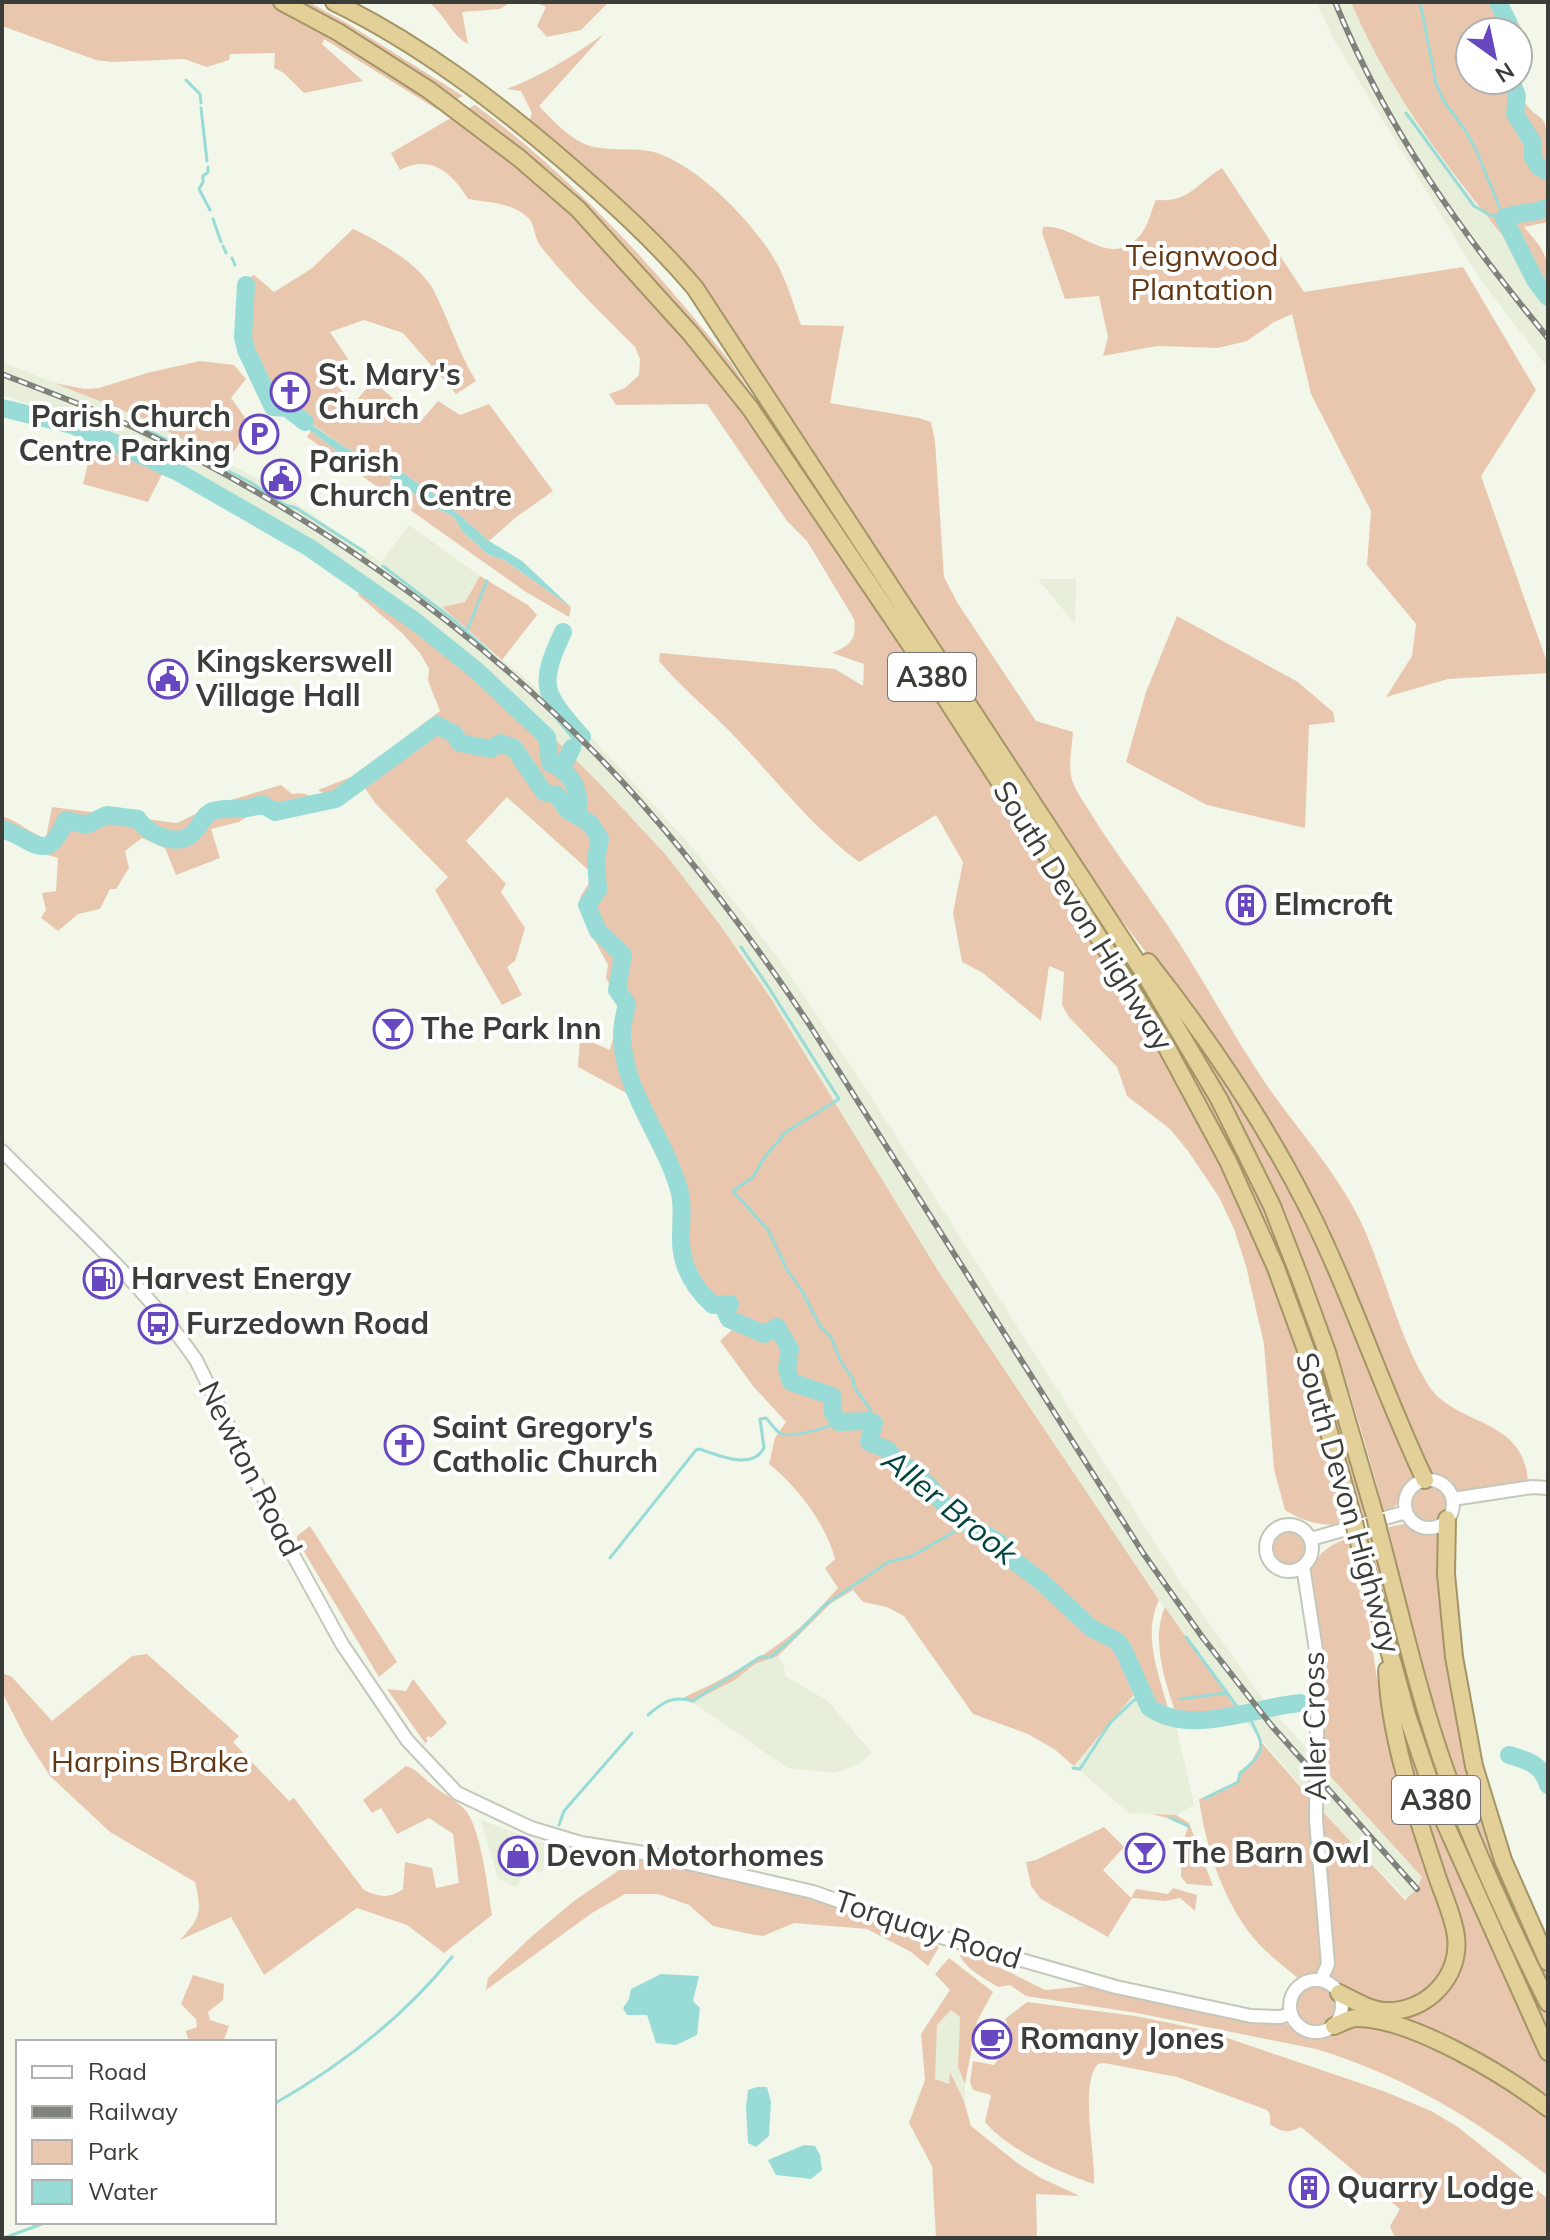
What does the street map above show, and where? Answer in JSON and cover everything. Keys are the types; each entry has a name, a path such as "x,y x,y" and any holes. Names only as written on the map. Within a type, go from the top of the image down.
{"highway":[{"name":"South Devon Highway","path":"282,2 338,32 429,90 543,178 578,209 681,322 750,408 924,665 1166,1046 1228,1161 1276,1268 1306,1350 1386,1644 1440,1812 1548,2052"},
{"name":"South Devon Highway","path":"334,2 435,59 508,112 606,197 671,259 695,288 1146,976 1219,1099 1272,1206 1327,1352 1447,1774 1488,1875 1548,2003"},
{"name":"A380","path":"1083,879 1208,1043 1247,1102 1299,1193 1340,1280 1398,1423 1425,1480"},
{"name":"A380","path":"1447,1519 1446,1574 1454,1657 1474,1766 1503,1860 1548,1962"},
{"name":"A380","path":"1339,1993 1366,2006 1386,2011 1409,2007 1436,1993 1454,1969 1456,1937 1389,1709 1386,1644"},
{"path":"1334,2026 1354,2017 1379,2021 1431,2038 1514,2082 1548,2108"}],"street":[{"name":"Newton Road","path":"2,1151 136,1286 181,1339 196,1360 287,1544 342,1644 407,1740 445,1783 475,1804"},
{"path":"1425,1480 1444,1485 1453,1499 1452,1512 1447,1519 1426,1528 1412,1520 1406,1512 1408,1493 1425,1480"},
{"path":"1453,1499 1532,1487 1548,1488"},
{"path":"1303,1566 1288,1571 1279,1569 1268,1557 1266,1544 1277,1528 1290,1525 1304,1530 1311,1539 1406,1512"},
{"name":"Aller Cross","path":"1311,1539 1311,1555 1303,1566 1318,1663 1316,1820 1328,1964 1321,1980"},
{"name":"Torquay Road","path":"475,1804 531,1828 581,1843 644,1853 813,1892 952,1940 1116,1987 1251,2016 1280,2017 1291,2014"},
{"path":"1321,1980 1335,1987 1343,2010 1334,2026 1327,2031 1309,2032 1295,2022 1290,2006 1294,1991 1306,1982 1321,1980"}],"shaded area":[{"path":"1316,2 1351,2 1395,89 1453,176 1548,290 1548,368 1480,279 1334,40"},
{"path":"2,362 147,420 269,485 381,562 409,525 480,576 465,602 443,608 585,730 692,847 784,966 1180,1582 1266,1703 1433,1889 1548,2004 1548,2043 1340,1831 1244,1720 1159,1600 937,1269 770,997 666,855 526,710 368,583 286,529 166,466 29,404 2,395"},
{"path":"1038,579 1076,579 1075,624"},
{"path":"778,1656 785,1676 828,1701 872,1753 859,1764 835,1773 788,1768 692,1702 735,1680 755,1664"},
{"path":"1140,1687 1149,1707 1173,1717 1176,1725 1194,1805 1176,1815 1129,1813 1074,1766"},
{"path":"481,1820 554,1847 541,1873 527,1867 517,1887 498,1879"},
{"path":"951,2010 960,2016 958,2067 965,2084 964,2101 951,2074 949,2084 935,2079 937,2025"}],"green space":[{"path":"2,2 272,2 315,24 444,106 438,110 324,39 322,44 363,81 304,93 284,73 274,68 275,53 230,54 229,60 207,67 184,59 96,60 2,26"},
{"path":"294,2 309,2 345,22 463,96 455,100"},
{"path":"428,2 511,2 500,9 462,12 468,44"},
{"path":"534,2 609,2 581,30 547,37 537,26 546,7"},
{"path":"1351,2 1507,2 1515,16 1454,16 1454,96 1522,96 1530,109 1543,120 1547,141 1548,222 1524,227 1545,256 1548,290 1439,153 1370,42"},
{"path":"604,34 539,106 567,133 587,145 654,152 671,159 706,182 739,213 776,262 801,325 844,326 830,403 931,422 944,577 957,602 1036,721 1073,732 1070,769 1078,793 1170,928 1264,1081 1350,1201 1369,1240 1407,1344 1427,1383 1454,1408 1502,1433 1515,1445 1524,1461 1528,1483 1459,1494 1442,1478 1427,1475 1349,1284 1197,1020 1098,889 693,298 648,246 528,124 532,113 521,91 507,89 533,78"},
{"path":"475,105 546,163 612,226 731,363 1106,928 1220,1112 1300,1278 1372,1517 1360,1520 1318,1362 1177,1051 669,299 466,110"},
{"path":"456,115 596,238 666,312 743,410 941,702 1146,1024 1209,1137 1271,1270 1299,1353 1348,1523 1315,1523 1285,1510 1274,1469 1264,1344 1234,1229 1219,1197 1188,1151 1170,1129 1127,1096 1117,1067 1069,1017 1062,1005 1064,972 1049,966 1041,1021 983,973 962,962 953,913 963,862 936,815 859,862 811,819 659,661 660,653 835,669 863,686 864,664 832,653 851,641 854,619 807,541 787,521 707,404 616,405 609,394 625,388 639,375 640,359 635,347 553,261 539,243 529,219 506,206 468,199 448,174 431,165 421,164 400,170 391,153"},
{"name":"Teignwood Plantation","path":"1222,168 1304,292 1463,267 1536,390 1481,476 1548,665 1548,673 1448,679 1386,697 1412,656 1416,624 1367,565 1371,511 1311,394 1292,314 1274,322 1247,341 1218,348 1157,346 1103,356 1108,337 1099,296 1065,299 1042,233 1043,227 1056,228 1093,244 1117,249 1129,245 1141,234 1156,200 1177,199"},
{"path":"353,229 398,254 427,280 476,381 456,394 403,333 364,320 330,332 348,359 332,381 354,403 373,381 420,422 438,401 460,415 489,404 553,491 489,541 442,500 396,468 346,448 293,411 273,407 246,350 243,337 249,278 254,275 274,292 311,269"},
{"path":"200,361 234,365 246,379 231,398 251,426 226,463 147,420 54,383 85,389 99,388"},
{"path":"311,431 345,457 368,462 433,507 453,516 463,532 489,555 504,560 571,607 569,617 526,592 307,437"},
{"path":"95,433 166,466 148,502 83,484"},
{"path":"480,576 528,605 537,615 502,660 442,607 465,602"},
{"path":"368,583 526,710 666,855 720,925 770,997 937,1269 1159,1600 1154,1614 1152,1643 1170,1716 1149,1707 1140,1687 1074,1766 1054,1749 1028,1734 973,1714 904,1616 887,1607 863,1602 853,1590 831,1603 778,1656 755,1664 735,1680 692,1702 683,1698 757,1659 803,1624 838,1588 825,1568 835,1559 825,1532 809,1507 790,1483 769,1464 775,1438 786,1422 753,1386 720,1341 733,1329 718,1305 688,1282 684,1205 675,1170 641,1101 578,1067 580,1037 610,1050 621,1007 606,978 608,965 588,928 580,897 594,875 507,797 466,841 506,884 501,892 525,928 515,961 507,967 522,995 502,1005 435,890 448,877 375,803 365,788 334,805 318,790 356,775 440,711 428,681 429,669 420,653 358,595"},
{"path":"1177,616 1298,682 1333,712 1335,722 1309,725 1305,828 1207,805 1126,762 1146,692"},
{"path":"281,785 292,794 309,795 321,807 272,820 260,808 239,822 211,829 220,858 176,875 165,848 142,838 125,851 129,868 116,889 110,889 100,909 78,914 58,931 41,918 46,910 42,893 56,891 58,858 34,851 2,832 2,816 46,838 52,807 177,823 214,805"},
{"path":"1169,1003 1243,1103 1309,1224 1417,1477 1394,1507 1384,1513 1345,1379 1298,1249 1239,1124"},
{"path":"1429,1484 1442,1490 1448,1503 1442,1516 1429,1522 1416,1516 1410,1503 1416,1490"},
{"path":"1404,1524 1429,1530 1444,1525 1468,1767 1548,1977 1548,1993 1453,1772 1429,1693 1388,1527"},
{"path":"310,1526 397,1662 379,1677 297,1540 297,1536"},
{"path":"1289,1529 1303,1535 1309,1549 1303,1563 1289,1569 1275,1563 1269,1549 1275,1535"},
{"path":"1374,1531 1413,1679 1528,1976 1548,2014 1548,2040 1444,1812 1405,1686 1365,1533"},
{"path":"1351,1537 1359,1561 1382,1711 1451,1938 1450,1966 1433,1990 1408,2002 1385,2006 1341,1989 1328,1977 1323,1812 1405,1900 1417,1889 1422,1877 1322,1767 1323,1663 1311,1570 1327,1549"},
{"path":"1165,1607 1239,1713 1210,1720 1177,1717 1164,1677 1159,1648"},
{"name":"Harpins Brake","path":"147,1654 239,1736 233,1742 289,1801 294,1798 364,1890 388,1896 403,1889 405,1862 432,1868 436,1888 459,1883 453,1834 429,1818 397,1834 381,1808 372,1813 363,1800 406,1766 417,1771 462,1807 471,1820 483,1861 492,1915 444,1953 407,1925 357,1908 264,1975 231,1917 180,1940 198,1914 195,1882 110,1832 50,1776 2,1692 2,1673 12,1677 52,1721 132,1656"},
{"path":"413,1679 447,1723 431,1738 426,1738 428,1741 425,1743 387,1689 406,1691"},
{"path":"1402,1714 1476,1908 1548,2061 1548,2103 1424,2032 1342,2020 1346,1999 1411,2010 1458,1969 1398,1728"},
{"path":"1262,1743 1311,1799 1324,1963 1318,1976 1300,1980 1258,1943 1235,1912 1218,1876 1199,1799 1237,1782"},
{"path":"1152,1814 1176,1815 1189,1823 1213,1886 1187,1884 1181,1877 1182,1845 1188,1827"},
{"path":"1104,1827 1124,1847 1103,1870 1131,1898 1136,1889 1168,1894 1173,1888 1197,1895 1195,1911 1180,1898 1165,1901 1132,1898 1108,1937 1041,1899 1031,1886 1026,1862"},
{"path":"644,1853 787,1886 920,1935 939,1947 928,1966 911,1952 867,1929 794,1923 763,1936 713,1926 689,1905 658,1894 625,1894 592,1913 486,1990 488,1978 531,1937 574,1901"},
{"path":"967,1951 1045,1990 1097,1985 1252,2020 1293,2025 1308,2034 1327,2033 1355,2020 1430,2041 1548,2113 1548,2176 1467,2118 1379,2072 1316,2049 1137,2013 1026,1996 1010,1985 998,1987 977,1974 960,1956"},
{"path":"949,1958 993,1992 977,2021 965,2084 958,2067 960,2017 951,2010 937,2025 935,2079 949,2084 950,2072 964,2101 971,2126 1020,2165 1080,2196 1036,2194 1037,2238 936,2238 932,2166 909,2123 925,2080 921,2034 950,1990 935,1974"},
{"path":"193,1975 224,1984 223,2000 208,2012 210,2020 229,2026 224,2040 188,2040 186,2031 197,2027 196,2019 181,2004"},
{"path":"1316,1984 1333,1990 1339,2007 1333,2024 1316,2030 1299,2024 1293,2007 1299,1990"},
{"path":"1027,2002 1135,2016 1204,2030 1386,2092 1431,2111 1458,2127 1548,2199 1548,2238 1395,2238 1390,2226 1400,2209 1301,2127 1289,2131 1278,2129 1270,2124 1267,2110 1177,2077 1104,2063 1098,2064 1092,2074 1090,2087 1094,2184 1050,2167 1008,2142 985,2122 991,2095 973,2090 970,2082 973,2061 994,2065 998,2060 1009,2037 1005,2019"}],"water":[{"path":"287,408 346,448 396,468 442,500 489,541 522,561 571,607 504,560 489,555 463,532 453,516 433,507 368,462 345,457 304,426"},
{"path":"661,1974 699,1976 693,2001 700,2008 697,2035 676,2045 656,2043 647,2015 627,2015 623,2008 631,1989"},
{"path":"767,2087 771,2102 769,2136 756,2147 748,2143 746,2108 748,2090"},
{"path":"804,2145 815,2146 822,2170 811,2179 776,2175 768,2160"}],"waterway":[{"path":"1420,2 1436,83 1443,100 1476,150 1504,218"},
{"path":"1498,2 1505,16"},
{"path":"186,80 200,94 201,103"},
{"path":"1517,96 1515,114 1533,143 1533,158 1539,167 1548,172"},
{"path":"201,108 207,161"},
{"path":"1406,113 1474,206 1490,215 1504,218"},
{"path":"208,167 199,189 210,210"},
{"path":"1548,207 1504,218 1535,280 1548,297"},
{"path":"213,219 221,242"},
{"path":"223,246 226,253"},
{"path":"232,258 235,265"},
{"path":"246,285 243,337 246,350 273,407 287,408 305,422"},
{"path":"2,408 72,425 178,472 310,548 416,622 477,671 547,737 550,763 565,772 577,791 577,816"},
{"path":"136,424 250,482 365,552"},
{"path":"383,566 455,621 487,650 487,654"},
{"path":"466,633 487,581"},
{"path":"563,632 550,666 548,689 559,710 582,737"},
{"path":"474,669 479,663"},
{"name":"Aller Brook","path":"2,829 46,846 59,834 66,820 86,825 107,815 138,819 155,834 178,840 192,834 206,815 213,811 262,804 275,812 336,799 437,725 454,734 460,743 491,749 500,743 514,748 544,792 557,795 567,810 590,823 600,839 596,858 598,890 587,905 598,931 623,955 617,990 627,1004 622,1030 624,1055 637,1095 680,1193 681,1246 689,1274 699,1290 713,1305 730,1304 726,1313 729,1319 764,1334 777,1327 790,1349 787,1369 791,1382 832,1396 833,1413 839,1422 874,1423 869,1442 888,1450 894,1459 910,1469 953,1515 998,1542 1013,1560 1042,1582 1091,1628 1117,1641 1149,1707 1165,1716 1202,1720 1300,1703"},
{"path":"562,768 572,748"},
{"path":"741,947 839,1099 786,1132 753,1177 733,1191 768,1230 787,1270 820,1326 831,1337 840,1360 853,1379 854,1387 870,1409 874,1423"},
{"path":"610,1558 696,1450 734,1459 751,1459 764,1448 760,1419 766,1418 778,1432 793,1435 839,1422"},
{"path":"648,1715 669,1701 693,1701 760,1657 771,1657 825,1605 888,1562 912,1556 966,1525"},
{"path":"1186,1637 1241,1712"},
{"path":"1180,1699 1226,1693"},
{"path":"1073,1768 1080,1769 1110,1723 1144,1695"},
{"path":"1205,1798 1238,1782 1240,1773 1260,1751 1259,1738 1247,1712"},
{"path":"559,1825 564,1811 632,1733"},
{"name":"Aller Brook","path":"1509,1755 1538,1768 1548,1785"},
{"path":"1170,1818 1188,1826"},
{"path":"276,2103 370,2039 413,2000 452,1957"},
{"path":"4,2238 42,2224"}],"railway":[{"path":"1335,2 1378,93 1428,178 1548,338"},
{"path":"2,374 87,407 200,460 321,532 380,571 492,658 545,704 625,785 735,918 785,988 1143,1553 1203,1638 1271,1725 1417,1889"}],"place":[{"name":"St. Mary's Church","path":"290,392"},
{"name":"Parish Church Centre Parking","path":"259,434"},
{"name":"Parish Church Centre","path":"281,479"},
{"name":"Kingskerswell Village Hall","path":"168,679"},
{"name":"Elmcroft","path":"1246,905"},
{"name":"The Park Inn","path":"393,1029"},
{"name":"Harvest Energy","path":"103,1279"},
{"name":"Furzedown Road","path":"158,1324"},
{"name":"Saint Gregory's Catholic Church","path":"404,1445"},
{"name":"The Barn Owl","path":"1145,1853"},
{"name":"Devon Motorhomes","path":"518,1856"},
{"name":"Romany Jones","path":"992,2039"},
{"name":"Quarry Lodge","path":"1309,2188"}]}
